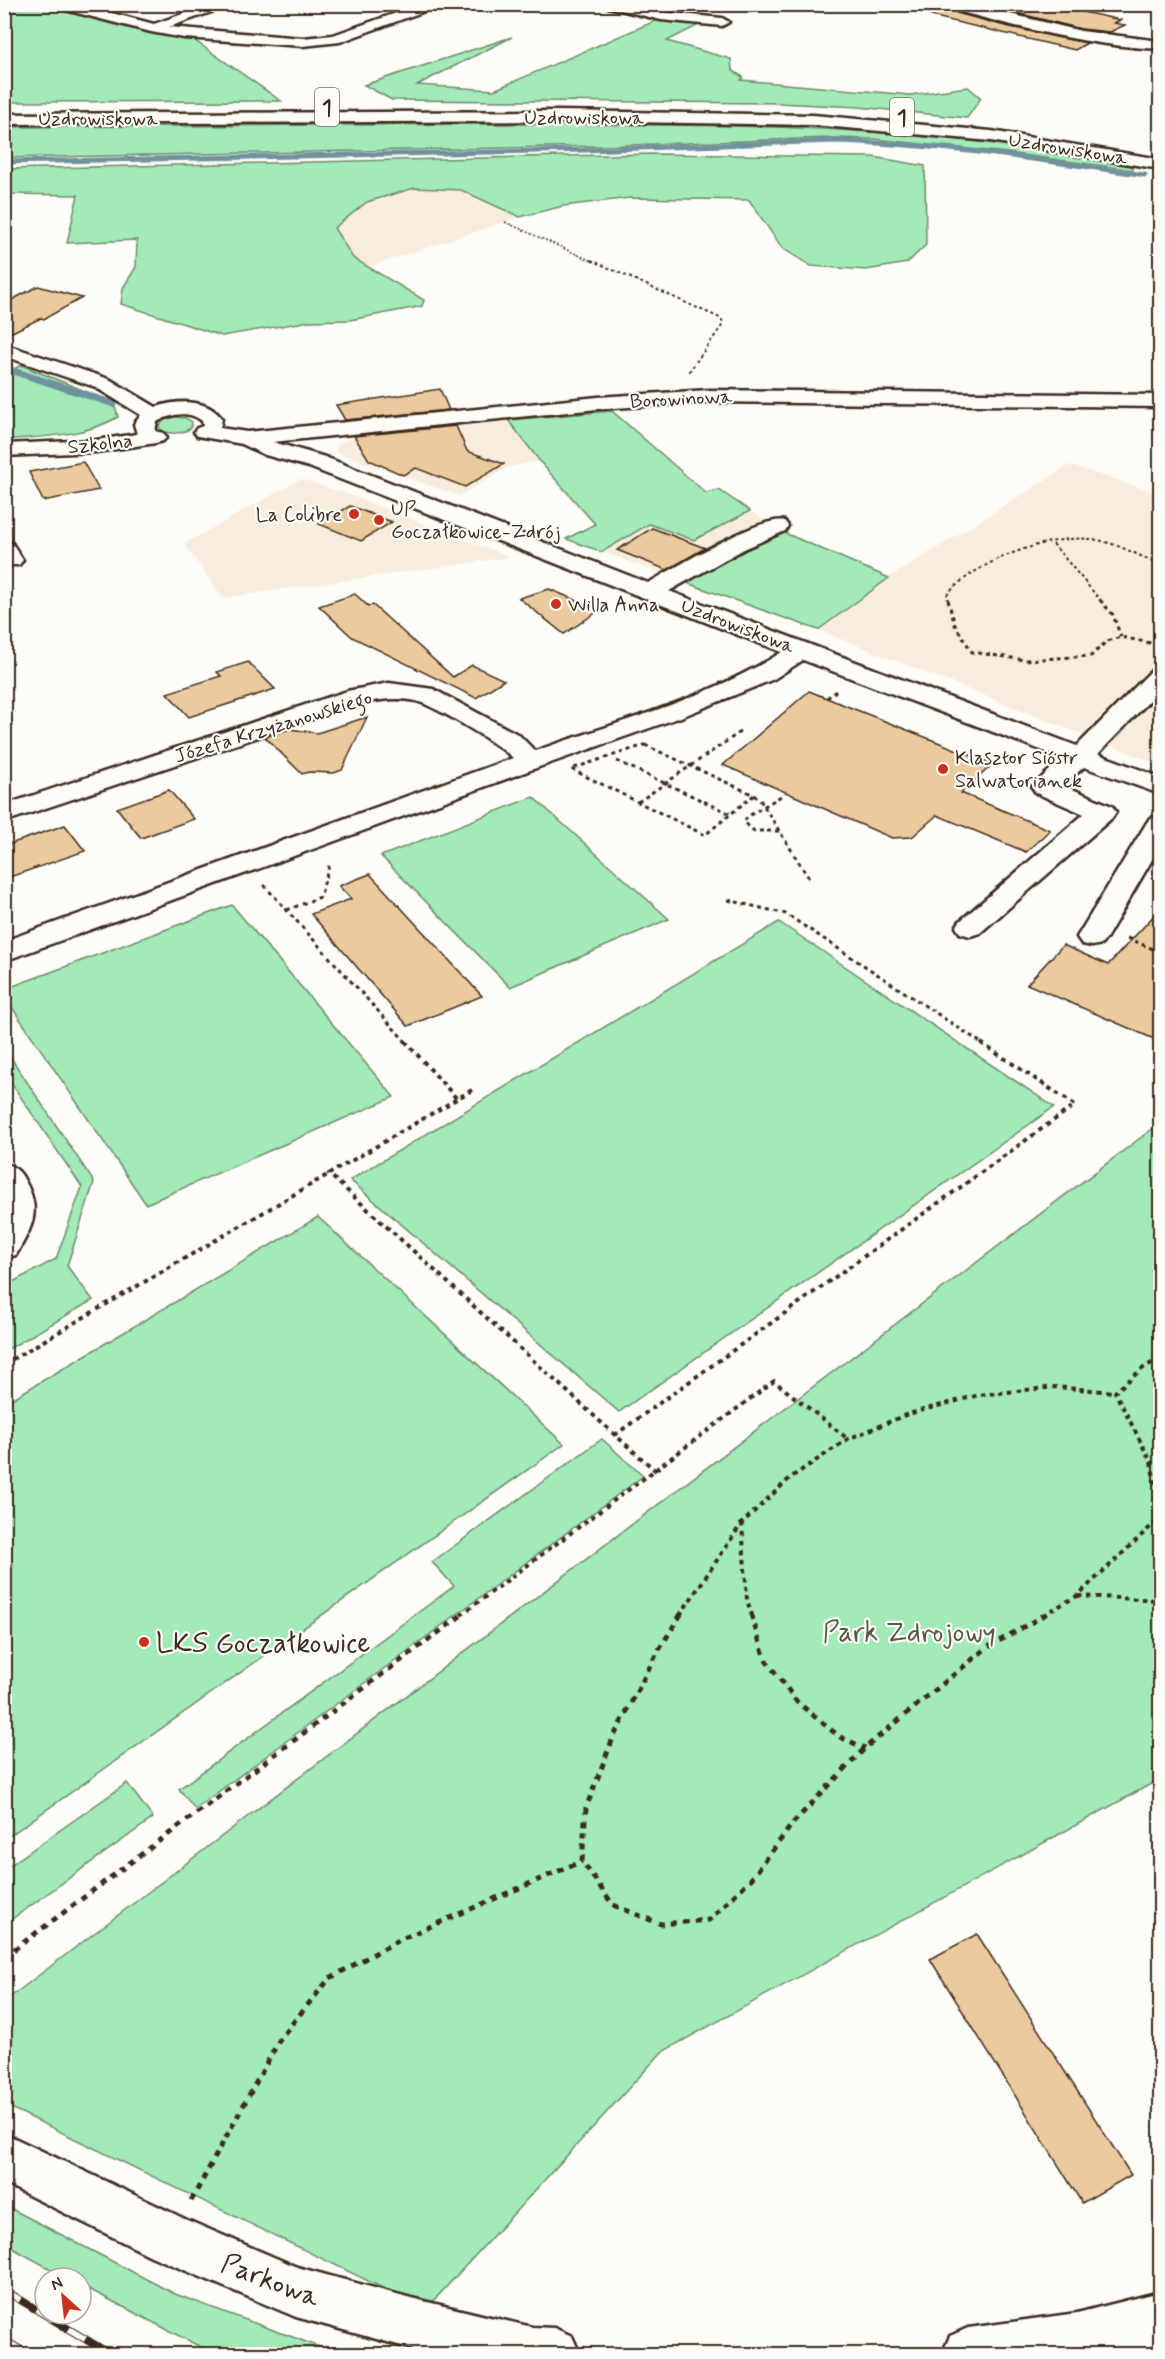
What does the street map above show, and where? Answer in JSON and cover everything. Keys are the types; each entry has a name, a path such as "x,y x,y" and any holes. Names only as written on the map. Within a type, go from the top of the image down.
{"street":[{"path":"59,4 151,28 184,34 267,41 319,41 342,37 437,4"},
{"path":"151,28 227,4"},
{"path":"613,4 661,16 722,22"},
{"path":"952,4 1048,31 1106,41 1161,45"},
{"path":"1135,43 1161,30"},
{"name":"Uzdrowiskowa","path":"4,109 650,106 797,110 996,127 1161,153"},
{"name":"Uzdrowiskowa","path":"4,119 569,116 813,120 991,136 1161,164"},
{"path":"4,350 91,378 141,404 176,428 279,434"},
{"name":"Borowinowa","path":"176,428 247,438 264,438 279,434 563,406 742,395 1161,401"},
{"name":"Szkolna","path":"4,450 96,446 176,428"},
{"path":"311,455 314,438 326,430"},
{"name":"Uzdrowiskowa","path":"279,434 311,455 803,650 1161,786"},
{"name":"Uzdrowiskowa","path":"247,438 273,450 311,455"},
{"path":"652,591 736,544 777,526"},
{"path":"4,952 530,761 672,712 765,674 803,650"},
{"path":"970,927 1102,812 1045,787 1081,756 1161,676"},
{"name":"Józefa Krzyżanowskiego","path":"4,814 356,696 389,691 424,694 510,741 530,761"},
{"path":"1092,938 1161,824"},
{"path":"4,1175 14,1186 19,1205 16,1227 4,1246"},
{"name":"Parkowa","path":"4,2157 169,2238 296,2292 411,2324 532,2353 554,2355"},
{"path":"968,2355 1065,2347 1161,2318"}],"path":[{"path":"505,222 722,319 722,326 675,389 675,398"},
{"path":"1160,645 1121,637 1107,641 1091,656 1025,660 972,652 959,636 949,615 947,595 960,579 990,563 1029,549 1053,544 1091,539 1161,564"},
{"path":"1053,544 1113,615 1121,637"},
{"path":"638,802 743,730"},
{"path":"754,795 705,835 571,769 645,745 754,795 764,806 810,880"},
{"path":"608,757 731,814"},
{"path":"779,831 754,831 744,822 747,817 781,796"},
{"path":"287,910 320,897 333,852"},
{"path":"260,880 457,1099"},
{"path":"615,1435 1076,1105 786,914 728,900"},
{"path":"4,1365 472,1090"},
{"path":"328,1174 656,1471"},
{"path":"1161,1358 1142,1369 1115,1392 1055,1387 979,1395 908,1414 848,1439 790,1478 742,1523 706,1574 657,1653 613,1738 586,1808 582,1862 613,1905 661,1924 709,1920 752,1878 793,1823 865,1748 985,1649 1077,1596 1161,1518"},
{"path":"4,1957 774,1382 848,1439"},
{"path":"1115,1392 1151,1462 1161,1509"},
{"path":"742,1523 747,1600 765,1659 796,1702 840,1737 865,1748"},
{"path":"1077,1596 1161,1600"},
{"path":"188,2206 281,2037 330,1978 399,1940 582,1862"}],"shaded area":[{"path":"414,188 461,190 520,217 368,267 353,258 334,228 367,202"},
{"path":"612,411 571,497 539,461 509,467 459,496 336,452 337,446 345,440 384,431"},
{"path":"1069,465 1160,494 1160,765 818,630 889,578"},
{"path":"301,479 347,494 510,557 223,598 184,544"},
{"path":"750,511 780,531 687,583 602,552 649,524 694,540"}],"green space":[{"path":"4,5 46,5 162,33 188,36 281,101 5,102"},
{"path":"662,18 701,24 667,41 731,59 732,70 743,77 741,80 910,95 968,87 981,98 967,118 859,107 778,103 392,100 364,85 512,37 417,85 494,90"},
{"path":"514,124 766,127 892,133 1090,157 1133,166 1133,170 1008,153 873,139 829,138 602,146 5,158 4,127"},
{"path":"653,154 873,157 925,166 926,245 907,263 866,270 811,266 782,248 749,200 630,198 563,206 520,217 461,190 414,188 367,202 334,228 353,258 424,300 422,306 350,320 310,321 222,336 121,304 123,288 136,267 137,240 67,243 78,195 5,194 5,169"},
{"path":"21,365 95,395 116,409 118,417 105,424 77,432 5,440 5,374"},
{"path":"612,411 706,493 719,490 750,511 694,540 649,524 602,552 566,539 595,524 542,464 508,420"},
{"path":"175,417 186,418 192,422 191,428 174,433 166,432 158,427 164,420"},
{"path":"780,531 889,578 818,630 687,583"},
{"path":"533,797 669,919 510,987 381,856"},
{"path":"232,905 394,1097 146,1204 5,997 5,989"},
{"path":"779,922 1054,1107 619,1412 350,1180"},
{"path":"5,1049 94,1182 67,1266 93,1300 5,1351 5,1286 56,1259 82,1187 5,1074"},
{"name":"Park Zdrojowy","path":"1160,1123 1160,1779 662,2052 426,2309 5,2105 5,2001"},
{"name":"LKS Goczałkowice","path":"318,1217 564,1444 5,1839 5,1403"},
{"path":"602,1439 643,1476 195,1809 179,1789 454,1586 432,1562"},
{"path":"127,1783 153,1818 5,1924 5,1869"},
{"path":"4,2205 175,2294 339,2354 214,2354 93,2291 93,2266 45,2266 5,2244"}],"building":[{"path":"932,4 943,4 957,13 1005,26 1087,43 1075,50 931,16"},
{"path":"981,4 1045,4 1121,20 1114,23 1125,25 1110,32 1081,29"},
{"path":"38,286 82,298 44,319 41,318 4,336 4,304"},
{"path":"440,389 449,410 345,420 336,405"},
{"path":"456,426 467,451 504,464 465,487 416,468 403,475 369,460 354,436"},
{"path":"83,462 99,490 43,501 29,472"},
{"path":"350,506 392,522 361,541 319,524"},
{"path":"652,528 705,548 667,570 617,550"},
{"name":"Willa Anna","path":"549,589 600,610 564,634 519,598"},
{"path":"355,594 368,606 373,605 453,677 472,665 504,680 476,698 352,637 319,606"},
{"path":"248,662 275,689 189,717 167,693 221,676 217,672"},
{"name":"Klasztor Sióstr Salwatorianek","path":"809,691 993,764 961,793 1050,830 1026,852 937,815 912,837 892,838 723,765"},
{"path":"367,717 342,770 334,773 302,774 265,737 290,729 317,733"},
{"path":"169,790 194,819 141,838 117,808"},
{"path":"65,825 85,851 4,879 4,846"},
{"path":"370,874 482,996 408,1026 311,914 351,899 339,886"},
{"path":"1161,908 1161,1042 1027,984 1063,945 1108,965"},
{"path":"977,1934 1131,2175 1082,2203 930,1959"}],"waterway":[{"path":"4,162 585,150 834,141 951,149 1145,175"},
{"path":"4,368 114,404"}],"railway":[{"path":"4,2290 110,2354"},
{"path":"4,2340 28,2354"}],"place":[{"name":"La Colibre","path":"354,514"},
{"name":"UP Goczałkowice-Zdrój","path":"379,520"},
{"name":"Willa Anna","path":"556,604"},
{"name":"Klasztor Sióstr Salwatorianek","path":"943,769"},
{"name":"LKS Goczałkowice","path":"144,1642"}]}
